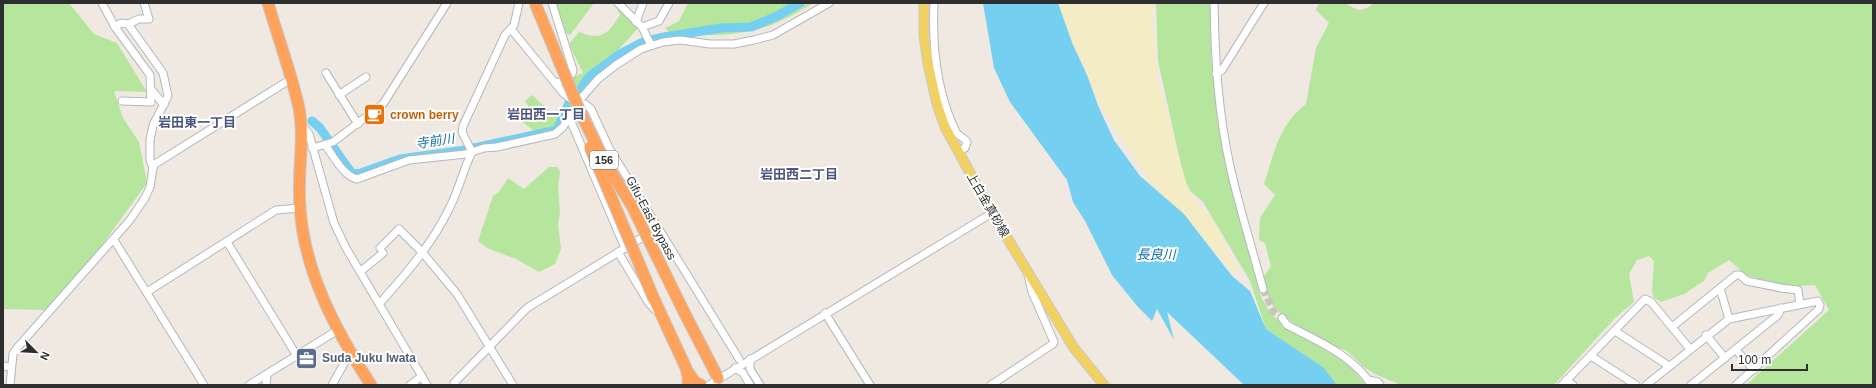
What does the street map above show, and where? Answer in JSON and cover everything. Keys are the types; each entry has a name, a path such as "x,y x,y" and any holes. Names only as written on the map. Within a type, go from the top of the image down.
{"highway":[{"path":"268,3 299,108 301,129 299,176 300,208 306,248 323,299 350,353 371,385"},
{"name":"Gifu-East Bypass","path":"530,3 651,301 686,368 688,385"},
{"name":"Gifu-East Bypass","path":"535,3 581,114 604,160 638,217 684,312 708,384"},
{"path":"686,368 695,382 708,384"}],"main road":[{"name":"上白金真砂線","path":"924,3 924,36 936,98 945,127 992,213 1074,348 1104,385"}],"street":[{"path":"102,3 115,27 150,75 152,102 122,101"},
{"path":"115,27 121,23 128,24 139,19 149,19 144,3"},
{"path":"312,148 333,142 383,104 447,3"},
{"path":"380,303 416,262 449,210 460,184 471,149 462,132 463,126 505,35 514,25 519,3"},
{"path":"552,3 573,70 572,74 556,84"},
{"path":"619,3 639,24 650,42"},
{"path":"639,24 643,3"},
{"path":"639,24 659,21 669,3"},
{"path":"325,145 346,173 357,179 409,160 555,134 560,131 577,103 598,79 616,64 650,42 680,40 710,44 734,44 754,40 773,35 829,3"},
{"path":"934,3 933,58 949,115 957,134 967,142 965,148 958,152"},
{"path":"1214,3 1216,74 1222,124 1230,166 1263,289"},
{"path":"1216,74 1222,70 1264,3"},
{"path":"128,24 163,73 168,96 153,125 150,140 150,160 153,168"},
{"path":"511,29 564,94 577,103 585,104 591,108 609,148 739,359"},
{"path":"326,73 358,124"},
{"path":"340,94 366,77"},
{"path":"10,385 13,354 16,348 114,240 145,198 150,187 155,164 291,79"},
{"path":"151,89 164,104"},
{"path":"569,118 622,250 651,301"},
{"path":"301,129 305,129 309,134 334,223 346,248 380,303 427,385"},
{"path":"147,292 276,210 300,208"},
{"path":"708,384 992,213"},
{"path":"452,384 527,308 658,228"},
{"path":"361,271 382,251 399,229 422,252 457,294 513,385"},
{"path":"114,240 204,385"},
{"path":"227,242 296,356"},
{"path":"991,385 1054,342 1032,292 1026,270"},
{"path":"1672,327 1736,274 1740,275 1747,281 1798,290 1800,304"},
{"path":"1720,288 1729,319"},
{"path":"1564,383 1645,299 1651,302 1690,349"},
{"path":"1650,384 1690,349 1729,319 1818,301 1820,307 1754,370 1736,385"},
{"path":"1692,385 1778,315 1781,308"},
{"path":"826,313 870,385"},
{"path":"1282,318 1287,325 1344,355 1362,371 1370,382 1378,382 1380,385"},
{"path":"716,322 725,328 742,355 750,359"},
{"path":"716,322 718,333 735,360 735,368"},
{"path":"249,385 338,330"},
{"path":"1615,331 1670,366"},
{"path":"1706,336 1725,358"},
{"path":"1736,350 1754,370"},
{"path":"332,385 350,353"},
{"path":"1591,356 1636,385"},
{"path":"750,359 750,369 760,385"},
{"path":"3,366 12,367"},
{"path":"735,368 742,373 750,385"},
{"path":"745,369 755,385"},
{"path":"266,385 267,374"},
{"path":"410,385 422,376"},
{"path":"1564,383 1573,385"}],"green space":[{"path":"3,3 69,3 94,34 117,43 147,92 114,91 123,118 139,142 147,183 84,270 66,299 45,310 3,309"},
{"path":"555,3 594,3 570,35 566,33"},
{"path":"688,3 813,3 778,22 745,32 711,35 671,34 665,28 679,21"},
{"path":"1156,3 1210,3 1211,57 1218,119 1261,297 1271,314 1290,330 1325,349 1349,366 1366,385 1337,385 1323,367 1266,329 1250,281 1203,202 1191,192 1184,179 1158,61"},
{"path":"1319,3 1344,3 1358,10 1365,9 1374,3 1873,3 1873,385 1746,385 1829,310 1815,285 1783,287 1746,275 1729,260 1708,273 1704,281 1684,294 1661,302 1654,298 1652,291 1654,261 1649,256 1637,260 1629,274 1634,302 1615,318 1554,385 1401,385 1377,375 1365,368 1347,351 1323,341 1287,319 1274,308 1266,292 1264,276 1271,266 1265,243 1259,240 1260,218 1275,195 1264,184 1275,151 1283,130 1289,121 1306,104 1316,48 1329,23 1316,10"},
{"path":"619,7 640,26 619,49 620,52 588,76 575,93 569,79 583,73 569,44 579,32 593,36 604,34 612,27 620,15 617,9"},
{"path":"532,95 555,116 560,118 551,129 537,133 521,121 530,109 525,101"},
{"path":"549,167 557,167 560,171 558,187 560,212 558,224 561,249 555,264 539,272 516,259 487,248 478,241 493,196 499,192 508,178 524,189"}],"sand":[{"path":"1056,3 1153,3 1152,16 1157,76 1189,193 1213,221 1239,273 1234,272 1149,180 1101,107"}],"water":[{"name":"長良川","path":"983,3 1058,3 1073,45 1114,140 1140,176 1184,214 1232,276 1250,291 1266,329 1323,367 1337,385 1244,385 1167,312 1174,340 1157,309 1152,321 1138,307 1112,275 1085,221 1073,202 1067,180 1010,102 994,68"}],"waterway":[{"name":"寺前川","path":"575,96 590,76 620,54 643,42 664,37 721,28 751,27 777,16 800,3"},
{"name":"寺前川","path":"312,121 320,128 352,173 358,174 400,159 465,150 557,130 569,103"}],"tunnel":[{"path":"1263,289 1273,311 1282,318"}],"place":[{"name":"crown berry","path":"374,115"},
{"name":"Suda Juku Iwata","path":"307,358"}],"district":[{"name":"岩田西一丁目","path":"546,114"},
{"name":"岩田東一丁目","path":"197,122"},
{"name":"岩田西二丁目","path":"799,174"}]}
